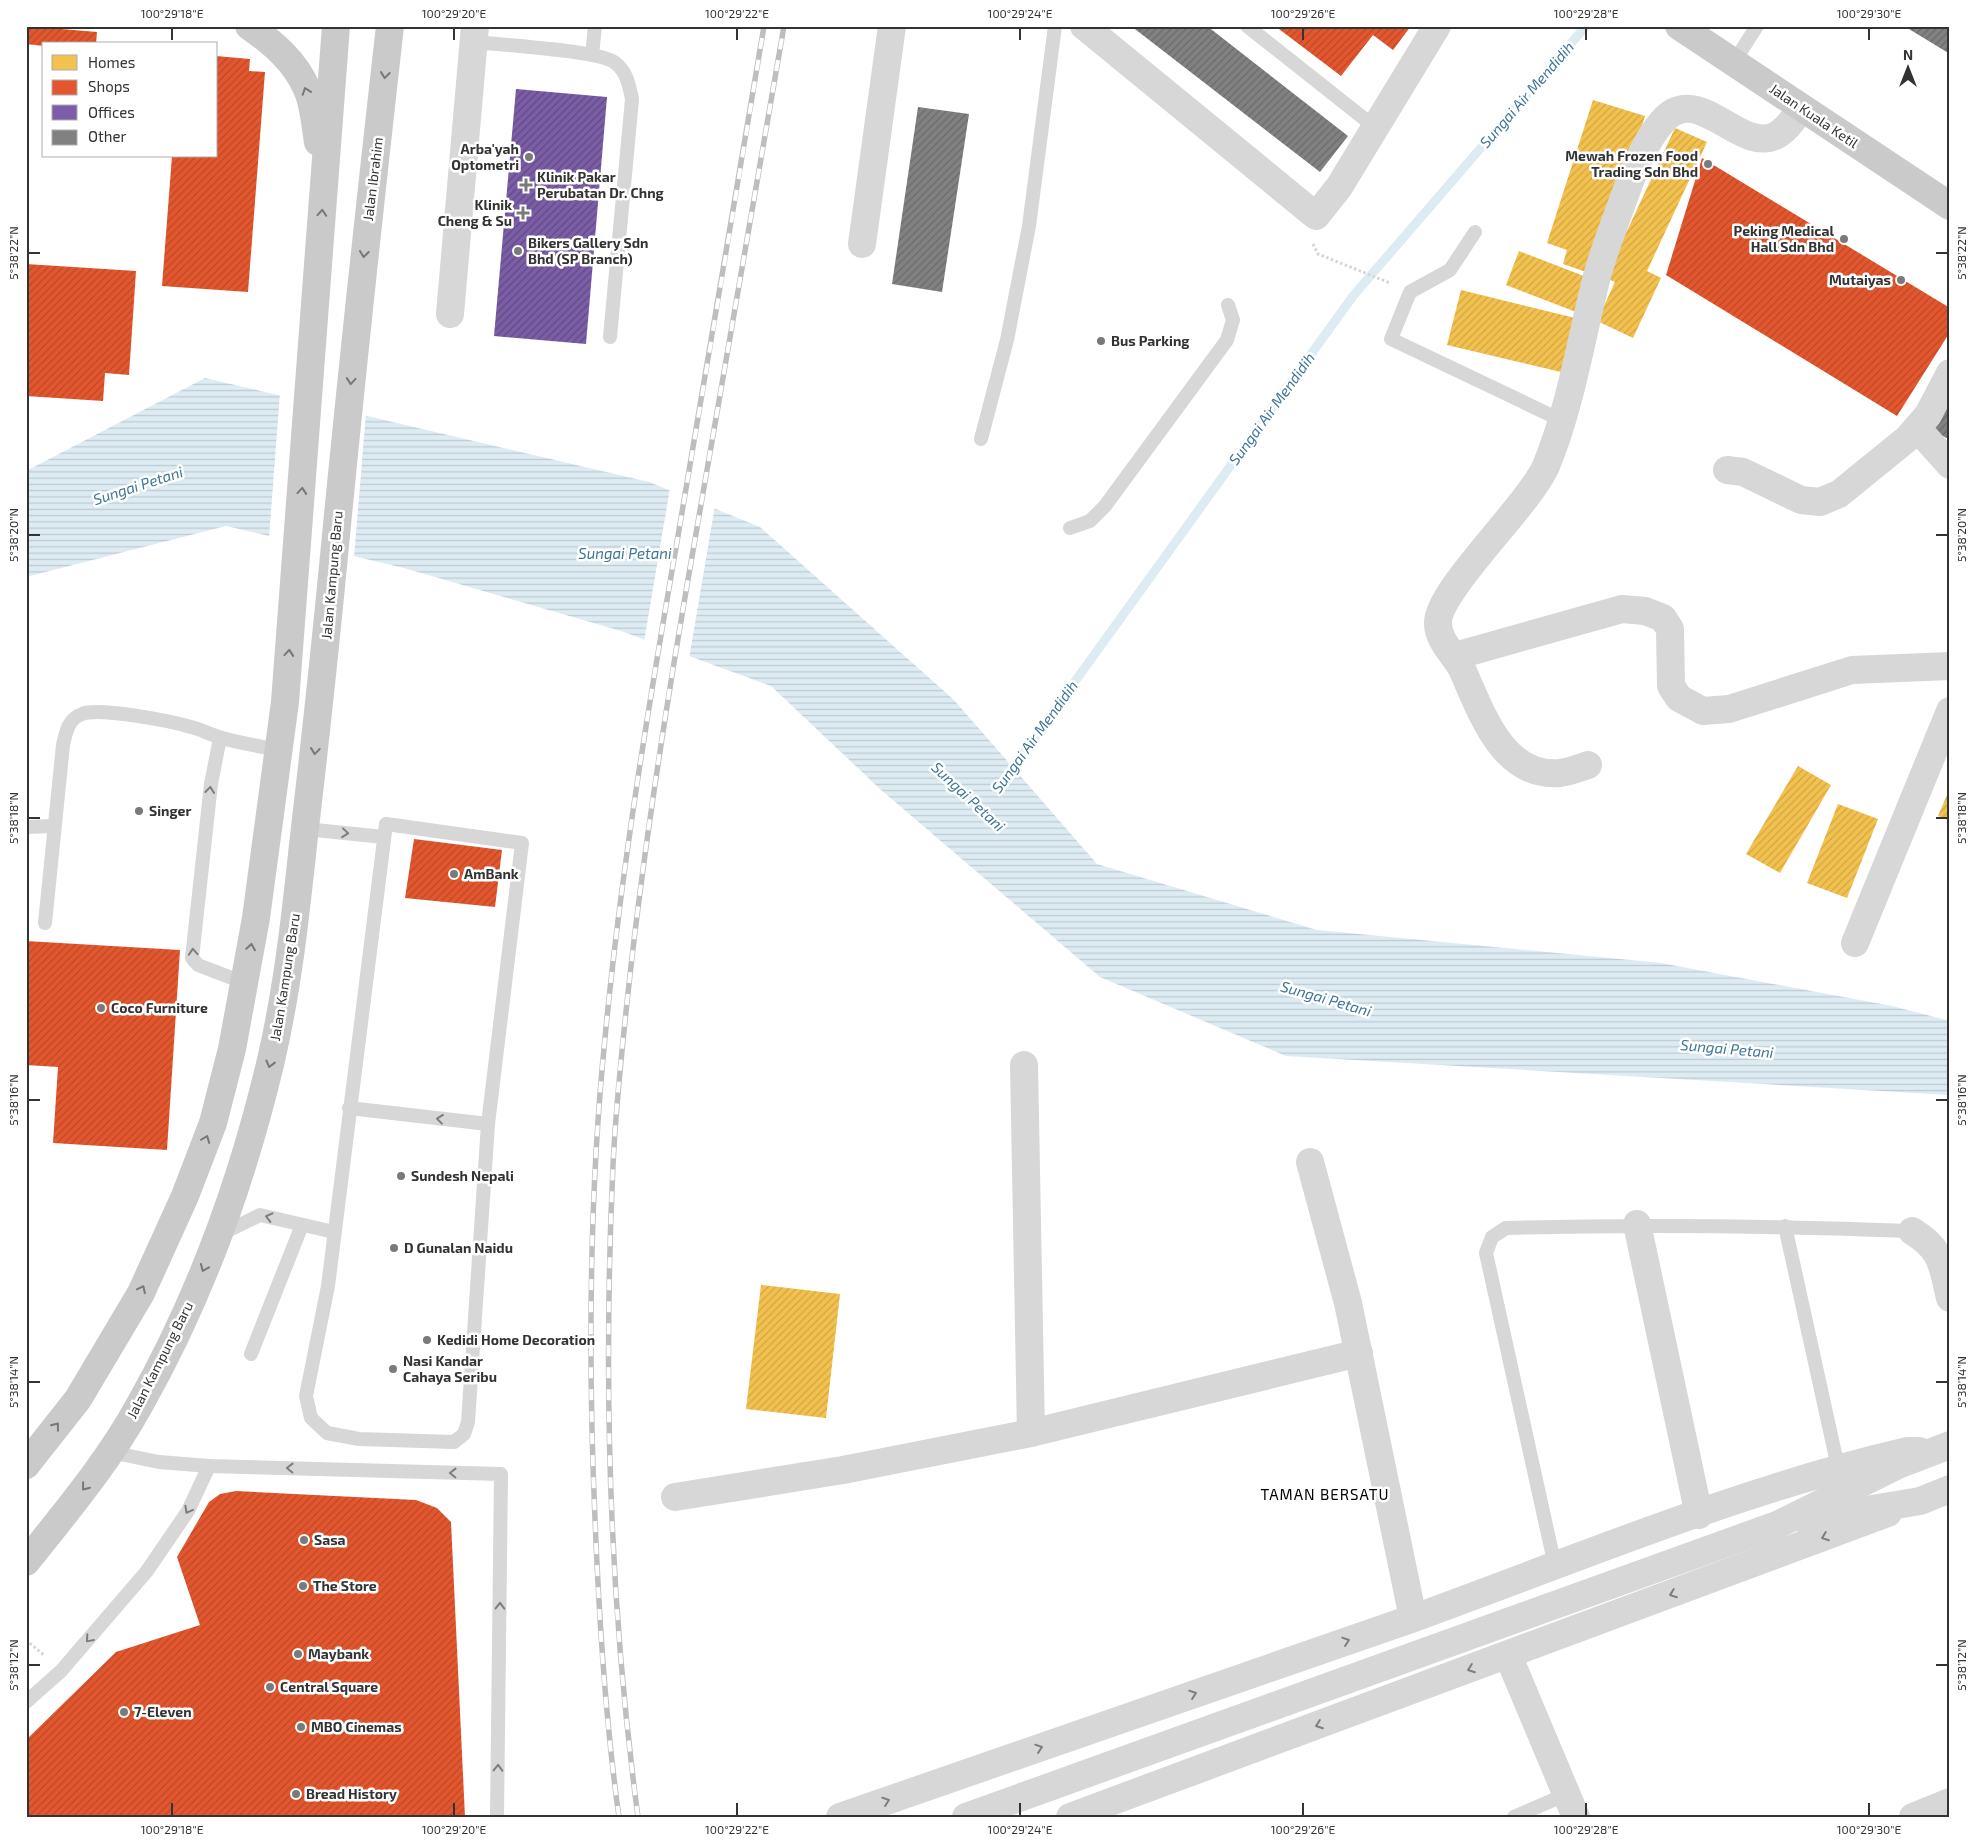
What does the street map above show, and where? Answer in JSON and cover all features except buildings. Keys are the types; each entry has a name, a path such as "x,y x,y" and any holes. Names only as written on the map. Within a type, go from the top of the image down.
{"main road":[{"path":"249,26 273,43 291,62 307,90 325,173"},
{"path":"26,1465 78,1399 141,1293 185,1196 213,1123 232,1049 245,983 285,702 336,26"},
{"name":"Jalan Ibrahim","path":"355,332 390,26"},
{"name":"Jalan Kuala Ketil","path":"1683,29 1950,206"},
{"name":"Jalan Kampung Baru","path":"26,1562 110,1452 139,1407 181,1324 218,1235 251,1134 272,1057 294,930 320,702 355,332"}],"street":[{"path":"862,244 892,26"},
{"path":"1084,26 1316,216 1339,187 1438,26"},
{"path":"450,314 474,34"},
{"path":"1588,766 1560,773 1532,770 1514,759 1492,736 1455,656 1441,636 1438,624 1440,612 1452,591 1528,495 1545,469 1563,421 1608,241 1632,174 1662,120 1676,110 1690,108 1706,113 1751,136 1763,138 1774,136 1785,129 1802,108"},
{"path":"1727,470 1743,472 1801,500 1820,502 1839,494 1908,438 1928,415 1950,372"},
{"path":"1917,428 1950,465"},
{"path":"1455,656 1622,610 1645,612 1663,618 1670,629 1671,686 1679,698 1703,711 1729,709 1852,670 1950,666"},
{"path":"1855,943 1950,711"},
{"path":"1024,1065 1031,1433"},
{"path":"1310,1162 1348,1303 1413,1618"},
{"path":"1636,1224 1699,1514"},
{"path":"1912,1232 1929,1242 1941,1259 1950,1298"},
{"path":"675,1497 843,1470 1031,1433 1359,1353"},
{"path":"840,1817 1413,1618 1699,1514 1838,1467 1908,1451 1944,1448"},
{"path":"966,1817 1777,1525 1898,1465 1944,1448"},
{"path":"1086,1814 1950,1489"},
{"path":"1777,1525 1920,1501"},
{"path":"1508,1655 1571,1805"},
{"path":"1914,1817 1950,1802"}],"lane":[{"path":"592,54 595,26"},
{"path":"981,439 1007,340 1029,226 1055,26"},
{"path":"1247,26 1376,128"},
{"path":"1734,62 1757,26"},
{"path":"474,34 592,54 614,62 628,78 632,99 610,337"},
{"path":"1475,232 1450,270 1410,292 1391,339 1563,421"},
{"path":"1070,528 1090,520 1104,506 1227,340 1233,320 1228,305"},
{"path":"45,923 66,729 80,714 90,711 153,719 192,727 220,738 279,750"},
{"path":"220,738 211,784 192,958 198,965 245,983"},
{"path":"386,824 522,843 488,1124 468,1422 464,1434 454,1442 359,1439 327,1433 311,1418 306,1396 328,1286 384,837 386,824"},
{"path":"26,827 54,826"},
{"path":"305,829 384,837"},
{"path":"349,1108 488,1124"},
{"path":"218,1235 260,1215 334,1232"},
{"path":"1555,1566 1486,1253 1492,1237 1506,1228 1636,1224 1785,1226 1912,1232"},
{"path":"251,1354 302,1225"},
{"path":"1785,1226 1838,1467"},
{"path":"110,1452 159,1462 209,1466 501,1474 497,1817"},
{"path":"26,1702 61,1670 147,1571 188,1511 209,1466"},
{"path":"1514,1817 1571,1805"}],"path":[{"path":"1318,254 1395,285"}],"water":[{"name":"Sungai Petani","path":"205,378 649,482 760,527 954,700 1097,864 1317,930 1661,963 1892,1006 1950,1021 1950,1095 1286,1056 1100,977 880,789 771,686 621,631 404,568 226,526 26,577 26,471"}],"pier":[{"path":"280,393 366,413 354,558 269,538"},
{"path":"670,488 715,506 689,659 644,642"}],"waterway":[{"name":"Sungai Air Mendidih","path":"1006,777 1353,296 1586,26"}],"railway":[{"path":"619,1817 610,1743 598,1594 591,1399 591,1278 600,1098 619,912 637,787 764,26"},
{"path":"638,1817 620,1655 611,1491 609,1410 610,1246 618,1094 636,921 659,760 784,26"}],"place":[{"name":"Arba'yah Optometri","path":"529,157"},
{"name":"Mewah Frozen Food Trading Sdn Bhd","path":"1708,164"},
{"name":"Klinik Pakar Perubatan Dr. Chng","path":"526,185"},
{"name":"Klinik Cheng & Su","path":"523,213"},
{"name":"Peking Medical Hall Sdn Bhd","path":"1844,239"},
{"name":"Bikers Gallery Sdn Bhd (SP Branch)","path":"518,251"},
{"name":"Mutaiyas","path":"1901,280"},
{"name":"Bus Parking","path":"1101,341"},
{"name":"Singer","path":"139,811"},
{"name":"AmBank","path":"454,874"},
{"name":"Coco Furniture","path":"101,1008"},
{"name":"Sundesh Nepali","path":"401,1176"},
{"name":"D Gunalan Naidu","path":"394,1248"},
{"name":"Kedidi Home Decoration","path":"427,1340"},
{"name":"Nasi Kandar Cahaya Seribu","path":"393,1369"},
{"name":"Sasa","path":"304,1540"},
{"name":"The Store","path":"303,1586"},
{"name":"Maybank","path":"298,1654"},
{"name":"Central Square","path":"270,1687"},
{"name":"7-Eleven","path":"124,1712"},
{"name":"MBO Cinemas","path":"301,1727"},
{"name":"Bread History","path":"296,1794"}],"district":[{"name":"TAMAN BERSATU","path":"1325,1495"}]}
